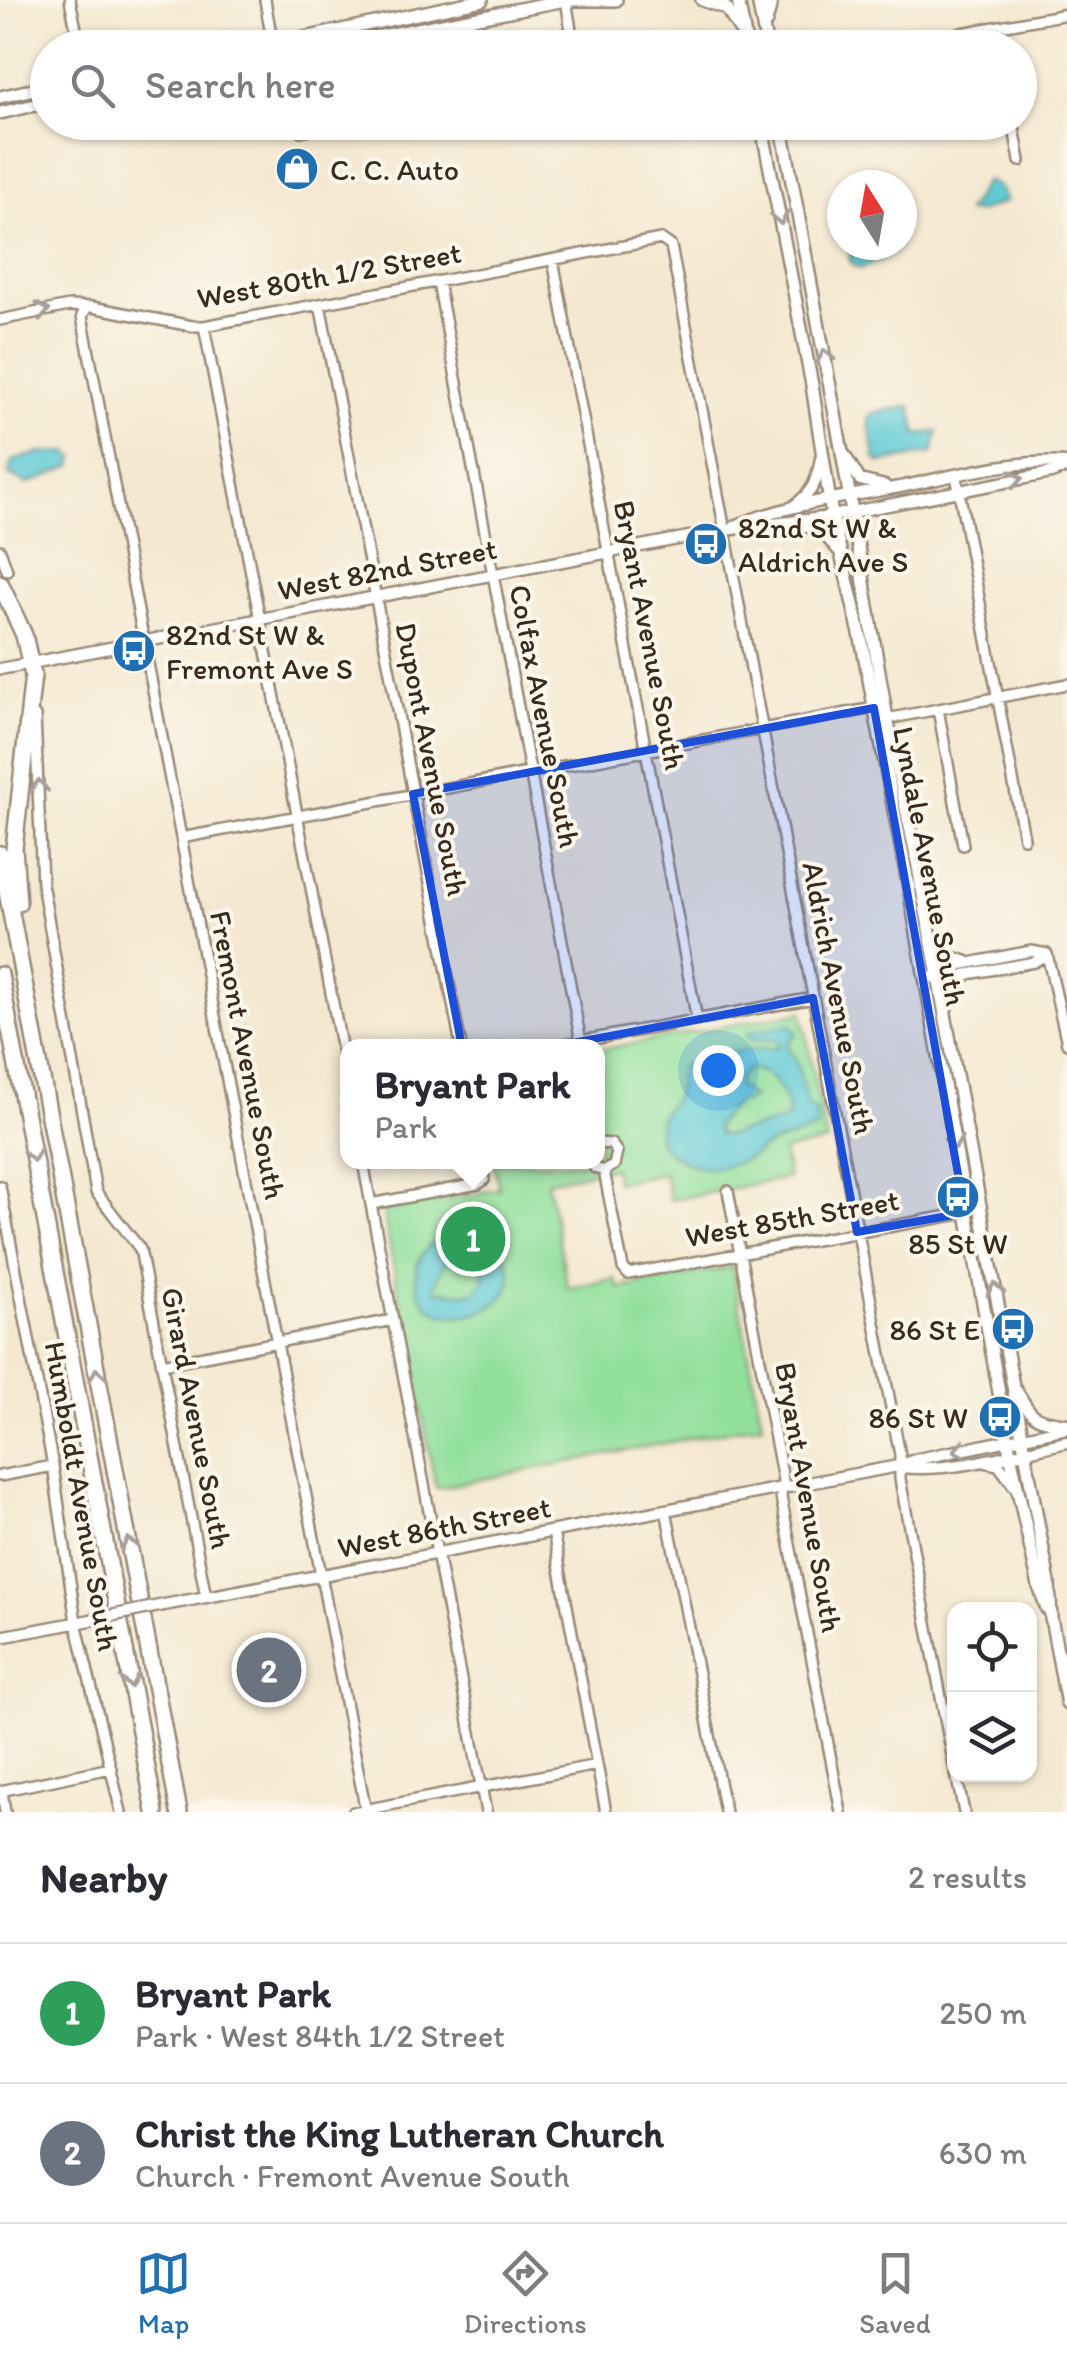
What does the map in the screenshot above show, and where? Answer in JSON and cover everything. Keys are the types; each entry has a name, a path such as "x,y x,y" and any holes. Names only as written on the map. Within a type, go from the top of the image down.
{"highway":[{"path":"4,576 24,635 33,687 14,849 18,947"},
{"path":"0,854 179,1812"},
{"path":"1,982 155,1812"}],"main road":[{"path":"346,30 482,0"},
{"path":"413,30 567,0 616,0"},
{"path":"702,0 726,8 739,30"},
{"path":"738,0 744,30"},
{"path":"758,0 764,30"},
{"path":"764,30 772,0"},
{"path":"0,97 30,90"},
{"path":"0,113 30,106"},
{"name":"Lyndale Avenue South","path":"765,140 839,552 861,638 932,977 965,1212 1010,1454 1067,1704"},
{"name":"Lyndale Avenue South","path":"784,140 887,719 931,938 932,977 946,1016 1049,1582 1050,1618"}],"street":[{"path":"70,0 76,30"},
{"path":"265,0 270,30"},
{"path":"567,0 571,30"},
{"path":"980,30 1067,14"},
{"path":"1016,140 1020,161"},
{"name":"West 80th 1/2 Street","path":"0,320 69,306 92,306 204,326 661,238 668,241"},
{"name":"Aldrich Avenue South","path":"668,241 900,1455 898,1466 947,1728"},
{"name":"Bryant Avenue South","path":"554,260 697,1020"},
{"name":"Colfax Avenue South","path":"438,282 580,1039"},
{"name":"Dupont Avenue South","path":"320,304 460,1039"},
{"name":"Fremont Avenue South","path":"86,309 82,316 365,1811"},
{"path":"204,326 340,1040"},
{"path":"842,452 854,476 864,483 902,486"},
{"path":"791,508 809,495 816,484 821,457"},
{"name":"West 82nd Street","path":"725,530 791,508 956,475 1048,462 1067,465"},
{"name":"West 82nd Street","path":"0,669 725,530 832,516 1052,474 1067,465"},
{"path":"956,475 1024,838"},
{"path":"790,523 821,531 839,552"},
{"path":"0,550 4,576"},
{"path":"887,719 1067,684"},
{"name":"Girard Avenue South","path":"33,687 42,884 96,1192 140,1249 206,1597"},
{"path":"182,838 874,708"},
{"path":"938,709 963,845"},
{"path":"931,938 947,955 974,962"},
{"path":"932,977 944,968 1031,951 1047,954"},
{"path":"932,977 946,978 1034,962 1047,954"},
{"path":"1047,954 1067,1044"},
{"path":"946,1016 952,988 970,974"},
{"path":"597,1039 814,998"},
{"path":"599,1169 614,1166 617,1152 605,1144"},
{"path":"364,1169 486,1812"},
{"path":"372,1204 484,1180 483,1169"},
{"name":"West 85th Street","path":"604,1171 623,1268 628,1274 965,1212"},
{"name":"Bryant Avenue South","path":"728,1191 840,1812"},
{"name":"Humboldt Avenue South","path":"1,1194 54,1466 76,1622 121,1812"},
{"path":"162,1364 393,1320"},
{"path":"1013,1385 1034,1416 1042,1422 1067,1426"},
{"name":"West 86th Street","path":"0,1636 898,1466 1067,1426"},
{"name":"West 86th Street","path":"898,1466 919,1469 1067,1442"},
{"path":"974,1461 998,1465 1018,1490"},
{"path":"0,1476 54,1466"},
{"path":"666,1510 725,1812"},
{"path":"553,1532 606,1812"},
{"path":"353,1812 597,1765"},
{"path":"6,1812 1,1791 112,1768"},
{"path":"958,1782 964,1812"}],"highlighted area":[{"path":"874,708 965,1213 857,1232 813,998 465,1063 413,794"}],"green space":[{"path":"802,1012 827,1142 783,1151 788,1178 670,1200 664,1173 616,1182 613,1168 547,1181 568,1288 615,1279 618,1288 732,1267 762,1424 436,1488 383,1211 499,1189 495,1169 605,1169 605,1049"}],"water":[{"path":"986,180 998,187 1006,201 978,212 966,212"},
{"path":"850,260 879,260 861,269"},
{"path":"911,406 917,435 938,431 933,453 879,463 868,418 874,413"},
{"path":"68,452 75,458 72,466 28,484 9,475 12,461 39,453"},
{"path":"792,1025 797,1033 788,1043 788,1050 796,1059 808,1107 816,1110 818,1127 728,1165 703,1167 680,1159 659,1142 658,1131 661,1116 675,1096 681,1068 727,1052 776,1048 780,1044 778,1040 749,1040 747,1033","holes":["749,1068 777,1084 789,1115 783,1121 725,1136 718,1134 716,1125 724,1115 753,1097 738,1087 738,1079"]},
{"path":"459,1227 482,1229 495,1239 505,1255 510,1282 502,1297 485,1310 452,1316 428,1305 419,1292 416,1277 425,1250","holes":["467,1254 484,1270 477,1291 437,1292 435,1288 445,1264"]}],"place":[{"name":"C. C. Auto","path":"297,169"},
{"name":"82nd St W & Aldrich Ave S","path":"706,544"},
{"name":"82nd St W & Fremont Ave S","path":"134,651"},
{"name":"85 St W","path":"958,1197"},
{"name":"Bryant Park","path":"473,1239"},
{"name":"86 St E","path":"1013,1329"},
{"name":"86 St W","path":"1000,1417"},
{"name":"Christ the King Lutheran Church","path":"269,1670"}]}
